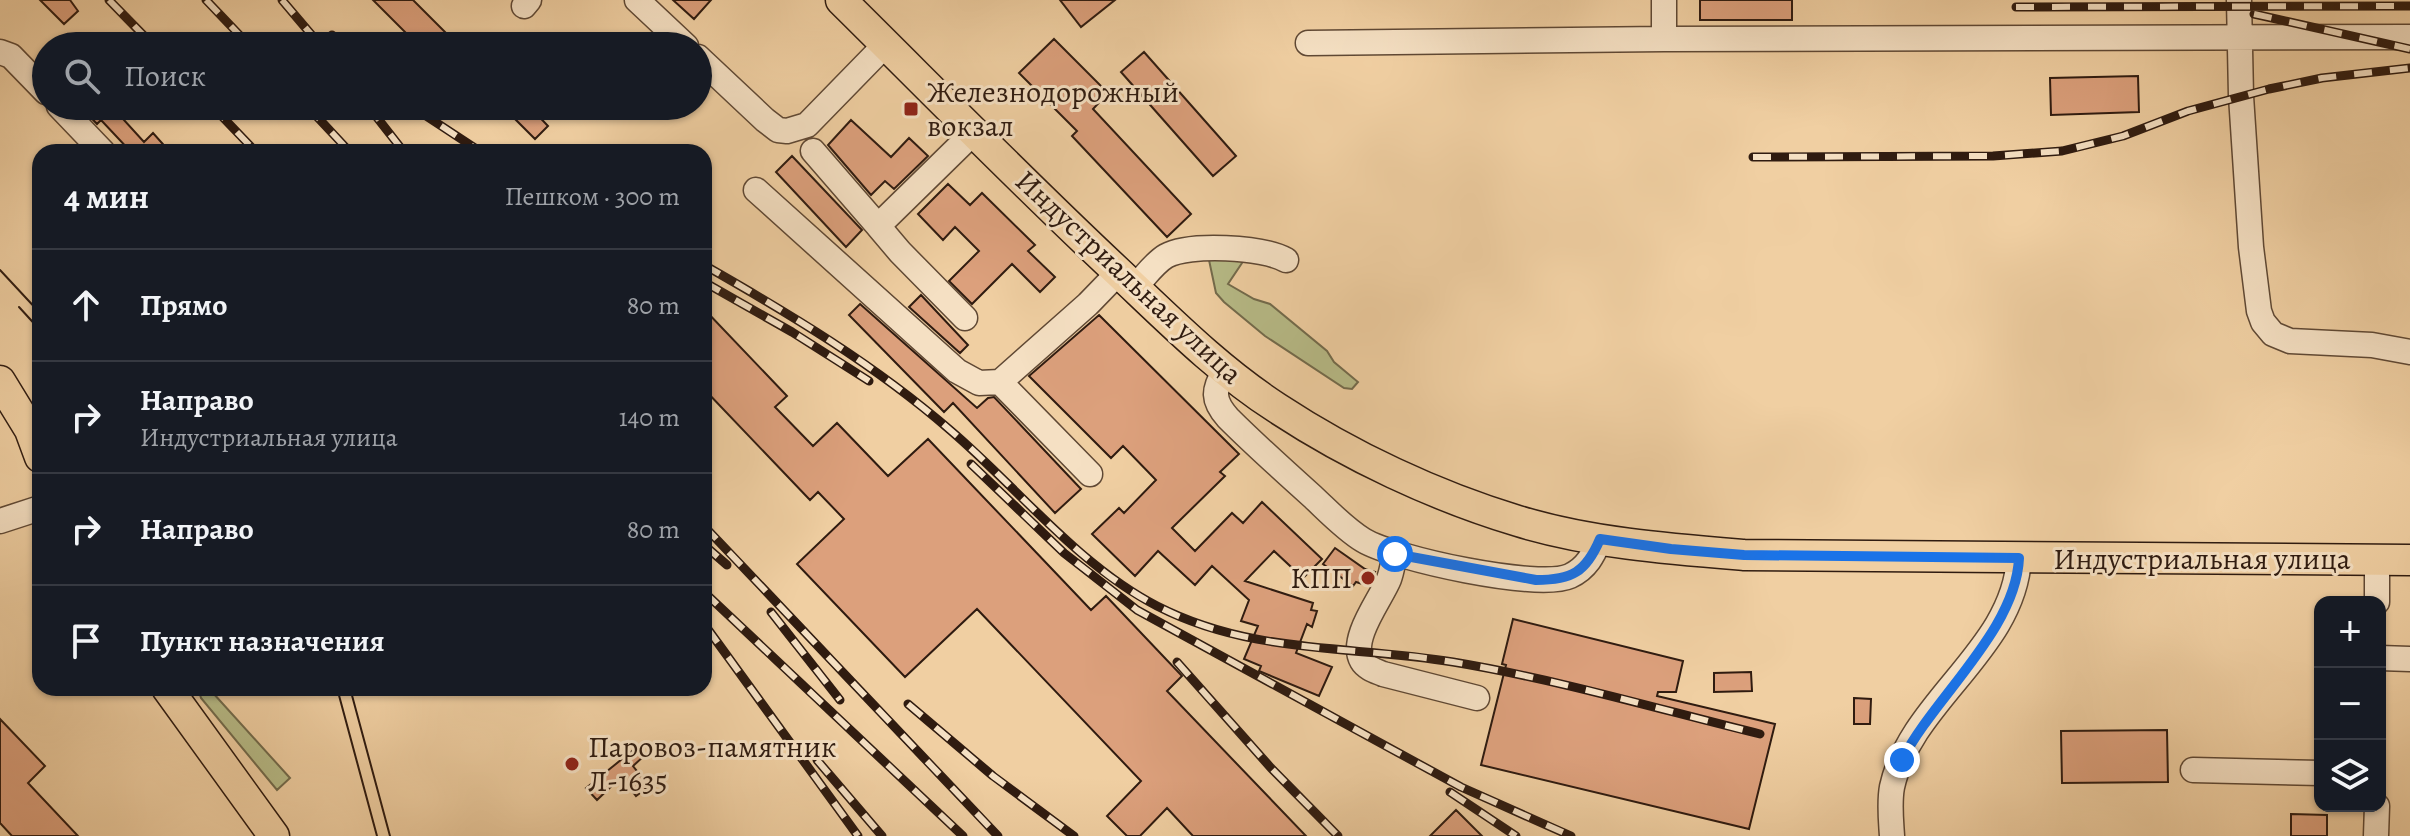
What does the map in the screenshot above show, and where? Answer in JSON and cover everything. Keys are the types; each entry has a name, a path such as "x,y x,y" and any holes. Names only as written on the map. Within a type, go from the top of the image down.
{"main road":[{"name":"Индустриальная улица","path":"841,0 1126,280 1225,370 1320,434 1422,484 1519,522 1600,539 1744,555 2410,560"},
{"path":"0,381 32,435"},
{"path":"172,696 265,832"}],"street":[{"path":"637,0 671,32"},
{"path":"1664,0 1664,39"},
{"path":"2239,0 2251,247 2263,322 2273,334 2290,341 2372,345 2410,352"},
{"path":"1308,43 2410,37"},
{"path":"712,70 765,120 778,130 787,131 807,125 886,44"},
{"path":"0,52 11,56 32,78"},
{"path":"72,120 95,144"},
{"path":"878,226 975,131"},
{"path":"813,151 900,252 965,318"},
{"path":"756,190 957,371 979,383 1000,382 1088,304 1196,238 1275,254 1286,260"},
{"path":"1225,370 1216,385 1214,396 1217,406 1352,533 1366,542 1395,554 1521,578 1556,580 1582,569 1591,559 1600,539"},
{"path":"1000,382 1090,474"},
{"path":"0,521 32,511"},
{"path":"1395,554 1390,576 1364,626 1360,642 1361,660 1372,670 1383,674 1477,698"},
{"path":"1892,836 1892,788 1902,760 1925,720 2006,608 2014,590 2019,558"},
{"path":"2377,560 2377,596"},
{"path":"2386,658 2410,659"},
{"path":"2193,770 2314,773"},
{"path":"2376,836 2377,812"}],"green space":[{"path":"1209,260 1244,260 1228,284 1270,304 1327,351 1334,362 1358,382 1352,389 1344,388 1265,336 1224,302 1216,293"},
{"path":"216,696 290,778 277,790 201,698"}],"building":[{"path":"40,0 70,0 78,11 64,24"},
{"path":"373,0 413,0 445,32 405,32"},
{"path":"673,0 711,0 694,19"},
{"path":"1060,0 1115,0 1081,27"},
{"path":"1700,0 1792,0 1792,20 1700,20"},
{"path":"1054,39 1108,93 1093,109 1191,214 1167,237 1072,136 1077,131 1019,73"},
{"path":"1144,52 1236,156 1213,176 1121,72"},
{"path":"2138,76 2139,112 2051,115 2050,78"},
{"path":"101,120 124,120 144,142 153,133 163,144 124,144"},
{"path":"516,120 542,120 548,126 535,139"},
{"path":"851,120 891,157 909,138 928,156 894,189 885,181 871,195 828,145"},
{"path":"792,156 862,230 846,247 776,172"},
{"path":"948,184 970,205 982,193 1035,245 1028,251 1055,277 1040,292 1012,264 972,304 949,281 979,251 955,227 943,240 918,214"},
{"path":"921,295 968,345 960,353 909,307"},
{"path":"860,304 977,408 988,398 994,397 1081,489 1055,513 953,403 944,412 849,315"},
{"path":"1099,315 1239,454 1220,472 1225,476 1172,528 1195,551 1232,513 1243,523 1262,502 1322,559 1303,578 1274,551 1245,581 1313,603 1311,610 1317,611 1312,627 1307,624 1296,653 1332,667 1319,696 1259,671 1261,666 1244,659 1258,626 1241,621 1249,600 1212,566 1195,585 1158,551 1135,576 1092,534 1119,508 1124,513 1156,480 1123,446 1111,458 1029,376"},
{"path":"712,317 787,396 775,407 813,446 837,423 888,476 928,439 1091,610 1106,596 1182,676 1167,691 1306,836 1193,836 1167,808 1140,836 1127,836 1107,816 1141,781 977,609 905,677 797,564 844,519 818,492 810,500 712,397"},
{"path":"1335,548 1365,569 1375,572 1369,586 1356,582 1353,586 1323,564"},
{"path":"1513,619 1683,661 1676,692 1658,692 1657,696 1775,724 1749,829 1481,765 1506,665 1502,664"},
{"path":"1751,672 1752,691 1714,692 1714,673"},
{"path":"1854,698 1871,699 1870,724 1854,724"},
{"path":"0,719 45,766 28,783 78,836 12,836 0,823"},
{"path":"2167,730 2168,782 2062,783 2061,731"},
{"path":"637,747 644,756 633,766 649,786 636,796 621,777 597,800 586,788"},
{"path":"1456,810 1482,836 1430,836"},
{"path":"2291,814 2327,815 2327,836 2291,836"}],"tram line":[{"path":"0,270 32,304"},
{"path":"19,307 32,321"},
{"path":"339,696 377,836"},
{"path":"352,696 390,836"}],"railway":[{"path":"109,0 140,32"},
{"path":"206,0 237,32"},
{"path":"282,0 309,32"},
{"path":"2016,7 2410,6"},
{"path":"2254,14 2410,49"},
{"path":"1753,157 1993,156 2062,151 2123,136 2188,111 2269,89 2322,78 2410,68"},
{"path":"225,120 248,144"},
{"path":"320,120 343,144"},
{"path":"379,120 398,144"},
{"path":"432,120 469,144"},
{"path":"712,270 862,362 950,430 1101,570 1157,606 1193,622 1266,641 1415,657 1492,669 1760,734"},
{"path":"712,287 869,381"},
{"path":"971,464 1064,553 1137,610 1461,787 1571,836"},
{"path":"712,534 998,836"},
{"path":"712,552 727,565"},
{"path":"712,600 963,836"},
{"path":"771,612 840,700"},
{"path":"712,635 858,836"},
{"path":"1177,662 1271,768 1338,836"},
{"path":"908,704 993,776 1074,836"},
{"path":"817,760 882,836"},
{"path":"1450,792 1516,836"}],"place":[{"name":"Железнодорожный вокзал","path":"911,109"},
{"name":"КПП","path":"1368,578"},
{"name":"Паровоз-памятник Л-1635","path":"572,764"}],"route":[{"path":"1395,554 1536,580 1556,580 1582,569 1591,559 1600,539 1744,555 2019,558 2014,590 2006,608 1925,720 1902,760"}]}
